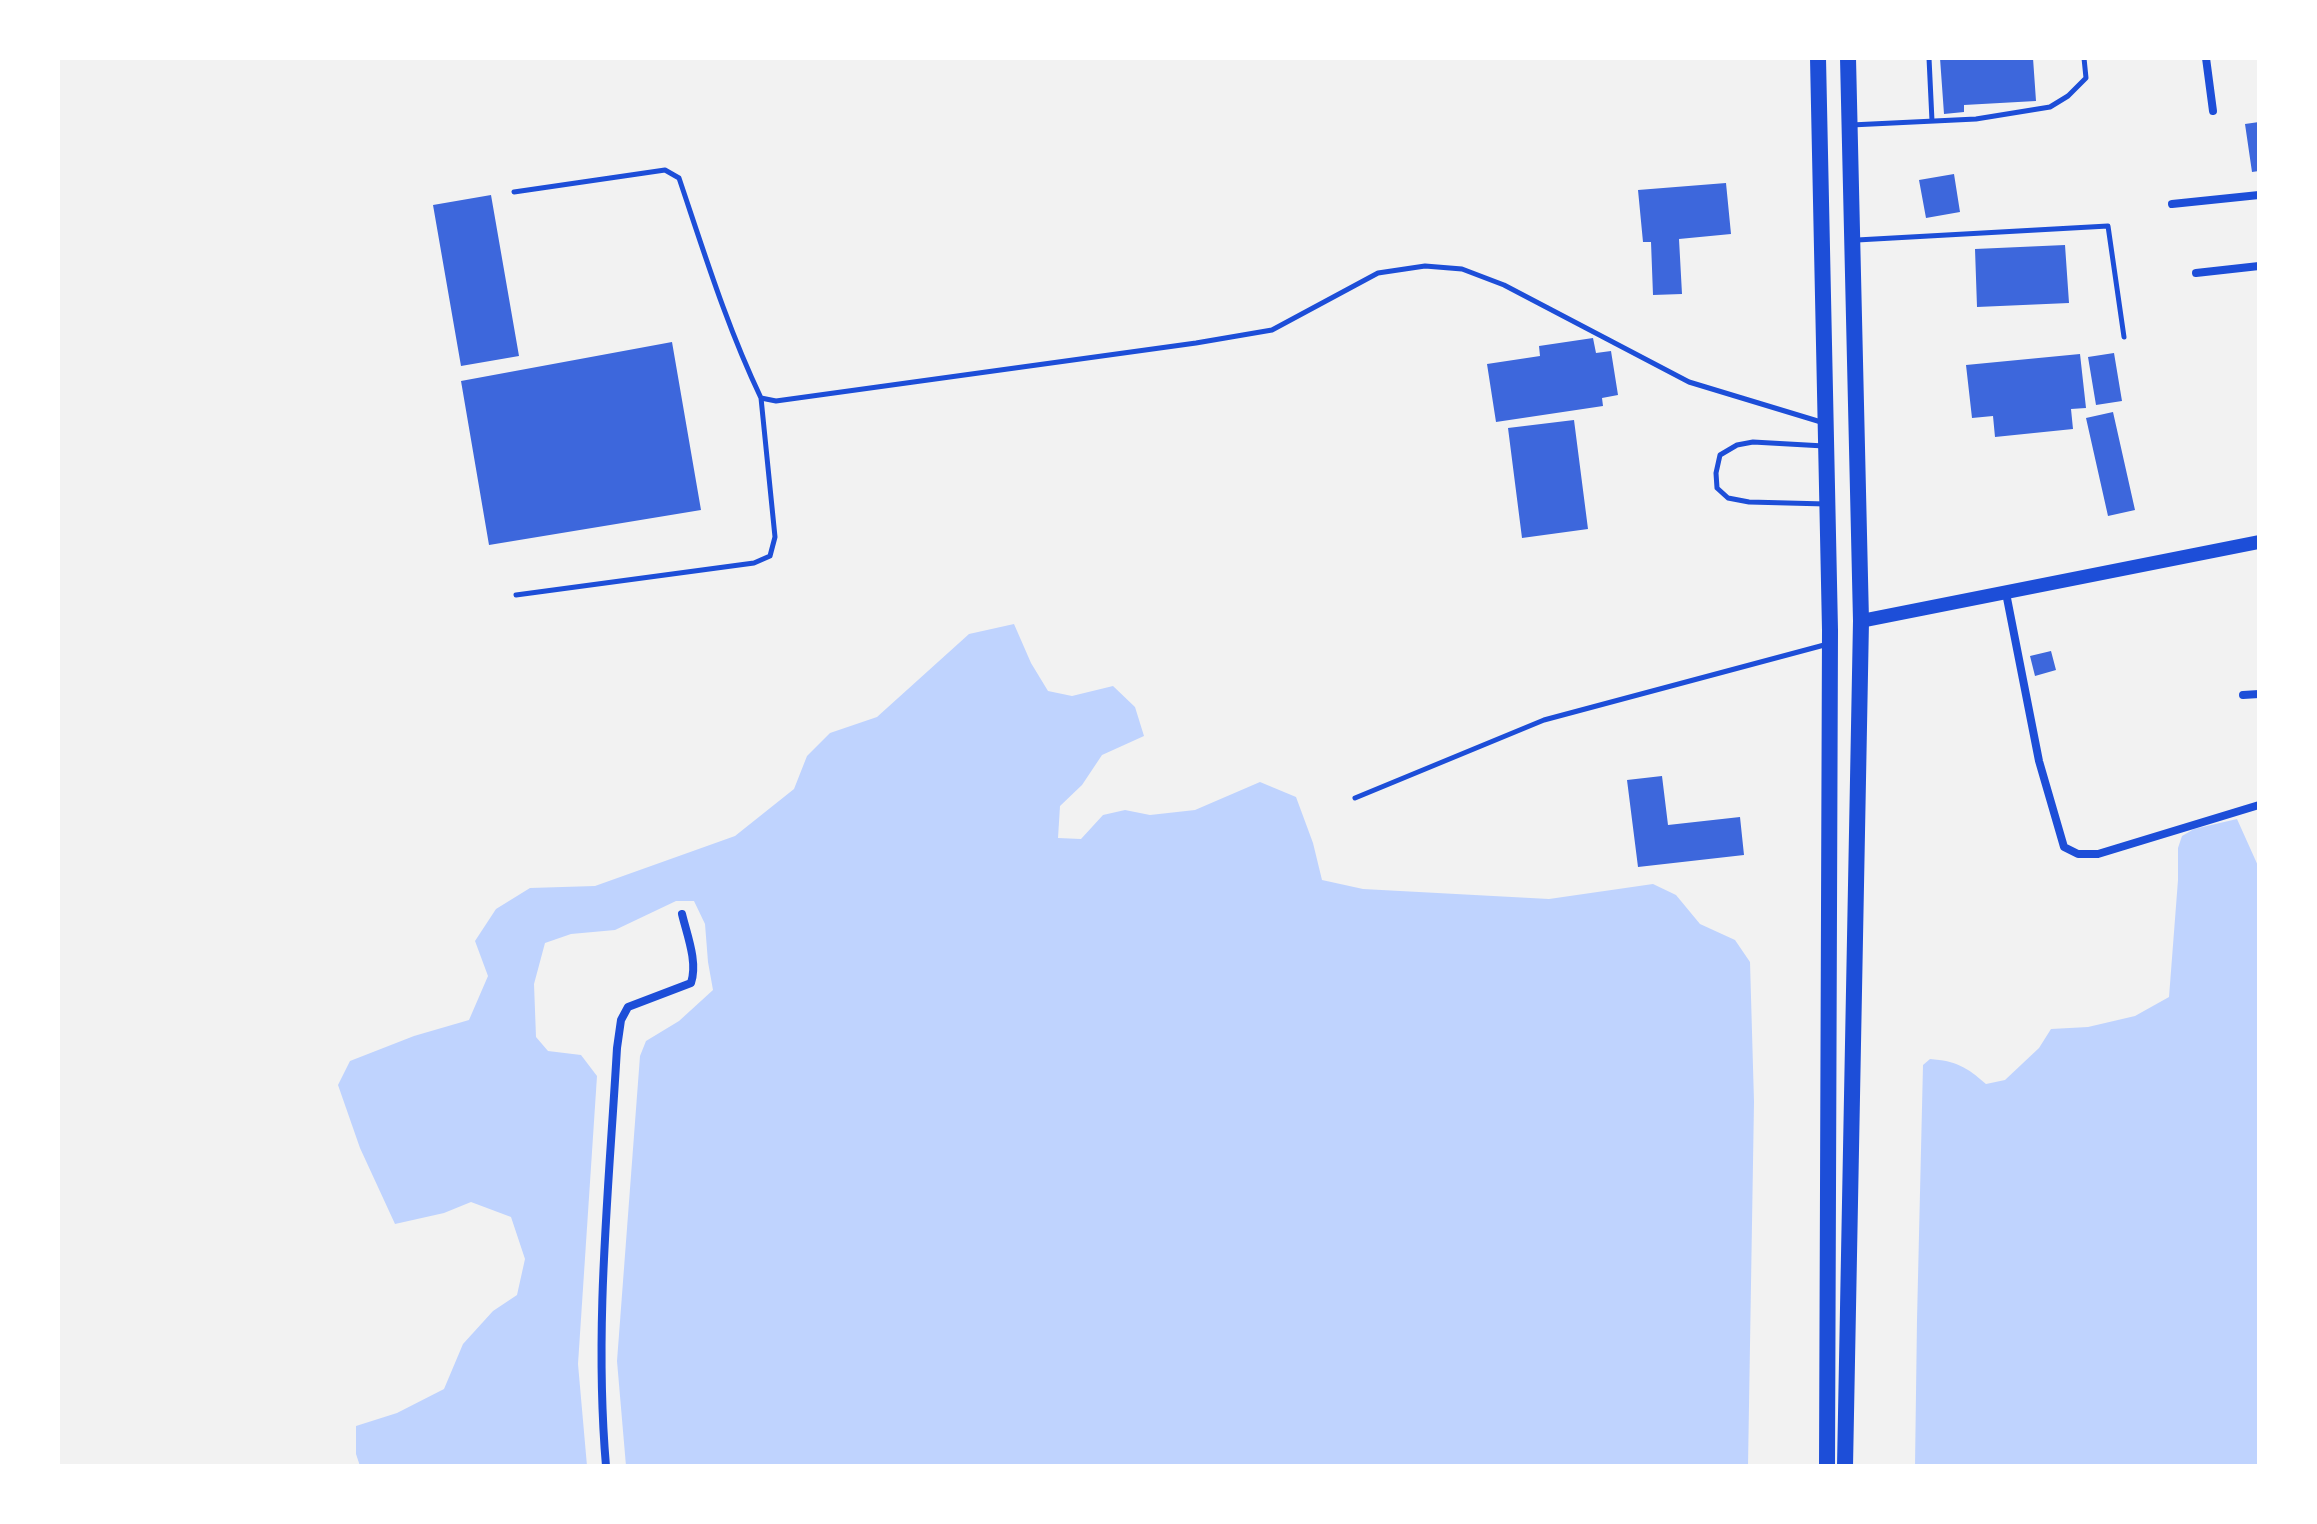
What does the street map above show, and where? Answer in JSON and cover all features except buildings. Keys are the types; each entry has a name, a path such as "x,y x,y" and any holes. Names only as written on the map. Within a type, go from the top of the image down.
{"main road":[{"path":"1818,58 1830,643 1827,1466"},
{"path":"1845,1466 1861,621 1848,58"}],"street":[{"path":"2206,58 2213,111"},
{"path":"2172,204 2259,195"},
{"path":"2196,273 2259,266"},
{"path":"1861,621 2259,542"},
{"path":"2006,593 2039,761 2064,847 2078,854 2098,854 2259,805"},
{"path":"2243,695 2259,694"},
{"path":"606,1466 602,1418 602,1286 617,1048 621,1020 628,1007 691,983 692,960 682,914"}],"lane":[{"path":"1929,58 1932,121"},
{"path":"1851,125 1976,119 2050,107 2068,96 2086,78 2084,58"},
{"path":"514,192 665,170 679,178 722,304 761,398 775,537 770,556 754,563 516,595"},
{"path":"1853,240 2108,226 2124,337"},
{"path":"761,398 791,400 1272,330 1378,273 1425,266 1462,269 1504,285 1689,382 1826,424"},
{"path":"1826,446 1753,442 1737,445 1720,455 1716,473 1717,488 1728,498 1749,502 1827,504"},
{"path":"1355,798 1544,720 1830,643"}],"water":[{"path":"1014,624 1031,663 1048,691 1072,696 1113,686 1135,707 1144,736 1102,755 1082,785 1060,806 1058,838 1081,839 1103,815 1125,810 1150,815 1195,810 1260,782 1296,797 1313,843 1322,880 1363,889 1549,899 1653,884 1676,895 1700,924 1735,940 1750,962 1754,1102 1748,1466 626,1466 617,1361 640,1056 646,1041 679,1021 713,990 705,924 694,901 676,901 615,930 571,934 545,943 534,984 536,1037 548,1051 581,1055 597,1076 578,1364 587,1466 360,1466 356,1454 356,1426 397,1413 444,1389 463,1344 493,1311 517,1295 525,1259 511,1217 471,1202 444,1213 395,1224 360,1148 338,1085 350,1061 414,1036 469,1020 488,976 475,941 496,909 530,888 595,886 735,836 794,789 807,756 830,733 877,717 969,634"},
{"path":"2237,819 2259,868 2259,1466 1915,1466 1923,1065 1930,1059 1947,1061 1967,1069 1986,1084 2005,1080 2039,1048 2051,1029 2088,1027 2135,1016 2169,997 2178,848 2182,836 2194,829"}]}
